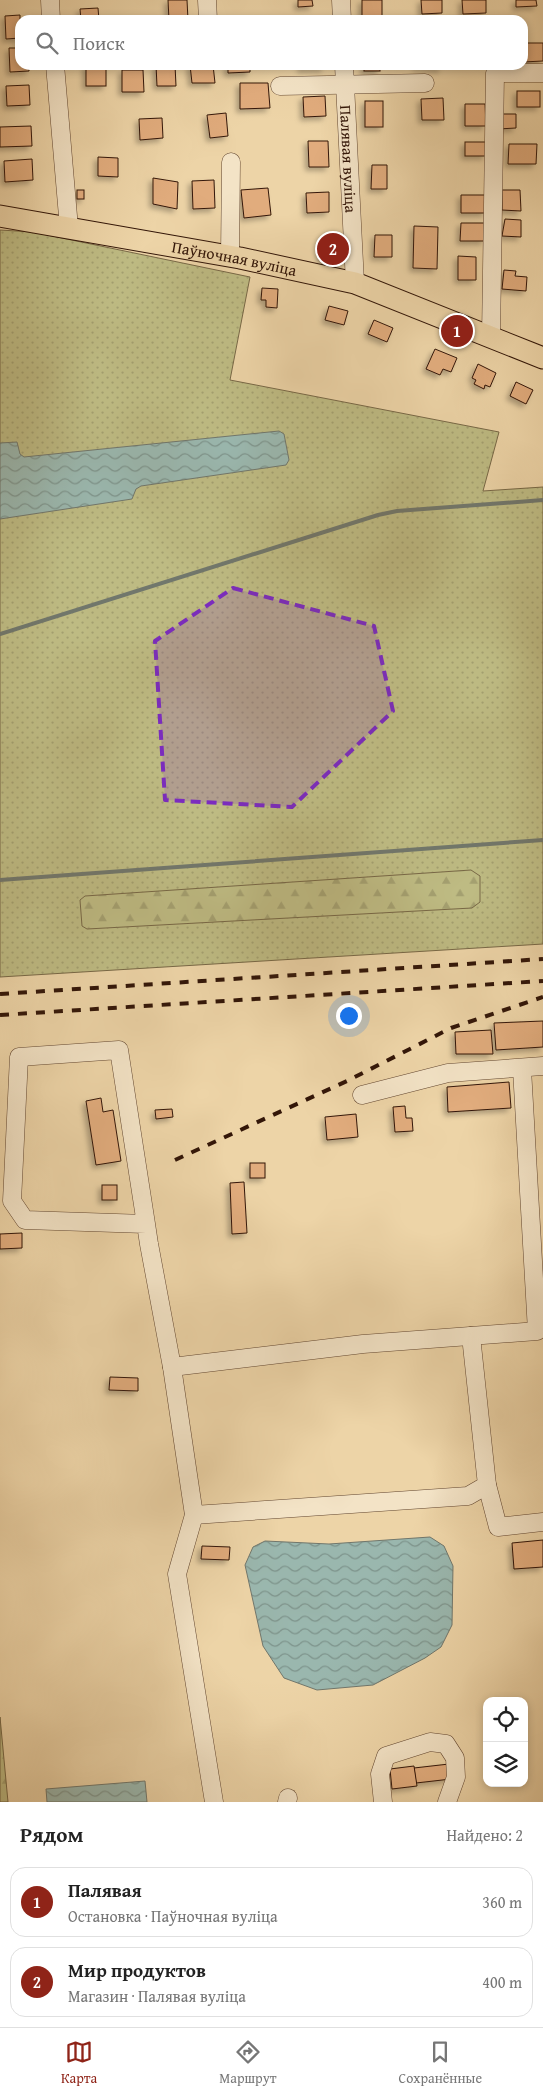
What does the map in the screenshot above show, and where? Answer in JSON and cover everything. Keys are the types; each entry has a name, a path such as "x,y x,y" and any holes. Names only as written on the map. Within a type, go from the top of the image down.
{"main road":[{"name":"Паўночная вуліца","path":"0,216 230,256 355,283 543,358"}],"street":[{"path":"50,0 52,15"},
{"path":"208,0 208,15"},
{"path":"341,0 342,15"},
{"path":"55,70 70,228"},
{"name":"Палявая вуліца","path":"344,70 355,283"},
{"path":"491,337 495,70"},
{"path":"507,70 543,73"},
{"path":"280,86 425,83"},
{"path":"230,256 231,162"},
{"path":"146,1224 25,1220 12,1201 19,1058 118,1050 146,1224 172,1367 194,1515 177,1574 214,1802"},
{"path":"362,1095 448,1073 543,1066"},
{"path":"172,1367 363,1344 537,1331 537,1243 522,1069"},
{"path":"471,1336 487,1486 498,1527 543,1522"},
{"path":"194,1515 468,1496 487,1486"},
{"path":"383,1802 380,1774 386,1756 430,1742 446,1744 455,1758 456,1777 447,1802"}],"highlighted area":[{"path":"233,588 374,626 393,711 292,807 165,800 155,641"}],"green space":[{"path":"0,230 33,232 250,277 230,380 499,432 483,491 543,487 543,944 0,977"},
{"path":"471,870 480,876 480,902 472,908 87,929 82,926 80,900 85,896"},
{"path":"0,1717 8,1802 0,1802"}],"water":[{"path":"279,431 284,434 289,460 286,465 141,486 136,489 132,499 0,519 0,443 17,442 20,454 24,457"},
{"path":"430,1537 444,1546 453,1566 452,1625 441,1647 425,1658 373,1685 317,1690 284,1678 263,1646 245,1565 253,1547 265,1541 329,1544"},
{"path":"145,1781 147,1802 47,1802 46,1789"}],"building":[{"path":"168,0 187,0 188,15 169,15"},
{"path":"298,0 312,0 313,6 298,7"},
{"path":"362,0 382,0 382,15 362,15"},
{"path":"421,0 442,0 442,13 422,14"},
{"path":"462,0 486,0 486,13 463,14"},
{"path":"516,0 536,0 537,6 516,7"},
{"path":"98,8 99,15 81,15 80,9"},
{"path":"15,15 15,38 6,39 5,16"},
{"path":"528,43 543,43 543,61 528,62"},
{"path":"9,48 15,48 15,70 29,71 10,72"},
{"path":"86,70 106,70 106,86 86,86"},
{"path":"122,70 143,70 144,92 122,92"},
{"path":"156,70 175,70 176,86 157,86"},
{"path":"191,70 214,70 215,83 192,83"},
{"path":"228,70 250,70 250,72 228,73"},
{"path":"364,70 380,70 380,71"},
{"path":"240,83 268,83 270,108 240,109"},
{"path":"29,85 30,105 7,106 6,86"},
{"path":"517,91 540,91 540,107 517,107"},
{"path":"325,96 326,116 304,117 303,97"},
{"path":"443,98 444,120 422,120 421,99"},
{"path":"365,101 383,101 383,127 365,127"},
{"path":"465,104 485,104 486,126 465,126"},
{"path":"226,113 228,136 210,138 207,115"},
{"path":"498,114 516,114 516,128 498,129"},
{"path":"162,118 163,138 140,140 139,119"},
{"path":"31,126 32,146 0,147 0,127"},
{"path":"308,141 328,141 329,167 309,167"},
{"path":"465,142 486,142 486,156 465,156"},
{"path":"509,144 537,144 536,164 508,164"},
{"path":"98,157 118,158 118,177 98,176"},
{"path":"32,159 33,180 5,182 4,161"},
{"path":"372,165 387,165 387,189 371,189"},
{"path":"153,178 178,182 177,209 153,204"},
{"path":"214,180 215,208 193,209 192,181"},
{"path":"268,188 271,215 244,218 241,190"},
{"path":"77,190 84,190 84,199 77,199"},
{"path":"502,190 520,190 521,211 502,210"},
{"path":"329,192 329,212 307,213 306,193"},
{"path":"461,195 485,195 486,213 461,213"},
{"path":"505,219 521,220 521,237 502,236"},
{"path":"461,223 485,223 485,241 460,241"},
{"path":"414,226 438,227 437,269 413,268"},
{"path":"375,235 392,235 392,257 374,257"},
{"path":"324,237 344,239 342,260 322,258"},
{"path":"458,256 476,257 476,280 458,280"},
{"path":"504,270 516,271 515,276 527,277 526,291 502,289"},
{"path":"262,288 278,289 277,308 266,307 266,300 261,300"},
{"path":"329,306 348,311 344,325 325,320"},
{"path":"374,320 393,328 387,342 368,334"},
{"path":"435,349 457,358 451,372 443,369 440,375 426,369"},
{"path":"478,364 496,373 490,387 485,385 484,389 474,384 476,380 472,378"},
{"path":"516,382 533,390 526,404 510,396"},
{"path":"543,1021 543,1047 496,1050 494,1023"},
{"path":"491,1030 493,1054 456,1054 455,1032"},
{"path":"509,1082 511,1108 448,1112 447,1087"},
{"path":"101,1098 103,1112 113,1110 121,1161 96,1165 86,1101"},
{"path":"405,1106 406,1118 412,1118 413,1131 395,1132 393,1107"},
{"path":"172,1109 173,1117 156,1119 155,1110"},
{"path":"356,1114 358,1137 327,1140 325,1117"},
{"path":"250,1163 265,1163 265,1178 250,1178"},
{"path":"244,1182 247,1233 232,1234 230,1183"},
{"path":"102,1185 117,1185 117,1200 102,1200"},
{"path":"22,1233 22,1248 0,1249 0,1234"},
{"path":"110,1377 138,1378 138,1391 109,1390"},
{"path":"543,1540 543,1567 514,1569 512,1543"},
{"path":"202,1546 230,1547 229,1560 201,1559"},
{"path":"449,1764 451,1779 416,1783 414,1768"},
{"path":"414,1766 417,1786 392,1789 390,1769"}],"waterway":[{"path":"0,634 378,515 397,511 543,500"},
{"path":"0,880 543,840"}],"railway":[{"path":"0,994 543,959"},
{"path":"0,1015 543,981"},
{"path":"175,1160 347,1081 451,1028 543,997"}],"place":[{"name":"Мир продуктов","path":"333,249"},
{"name":"Палявая","path":"457,331"}]}
